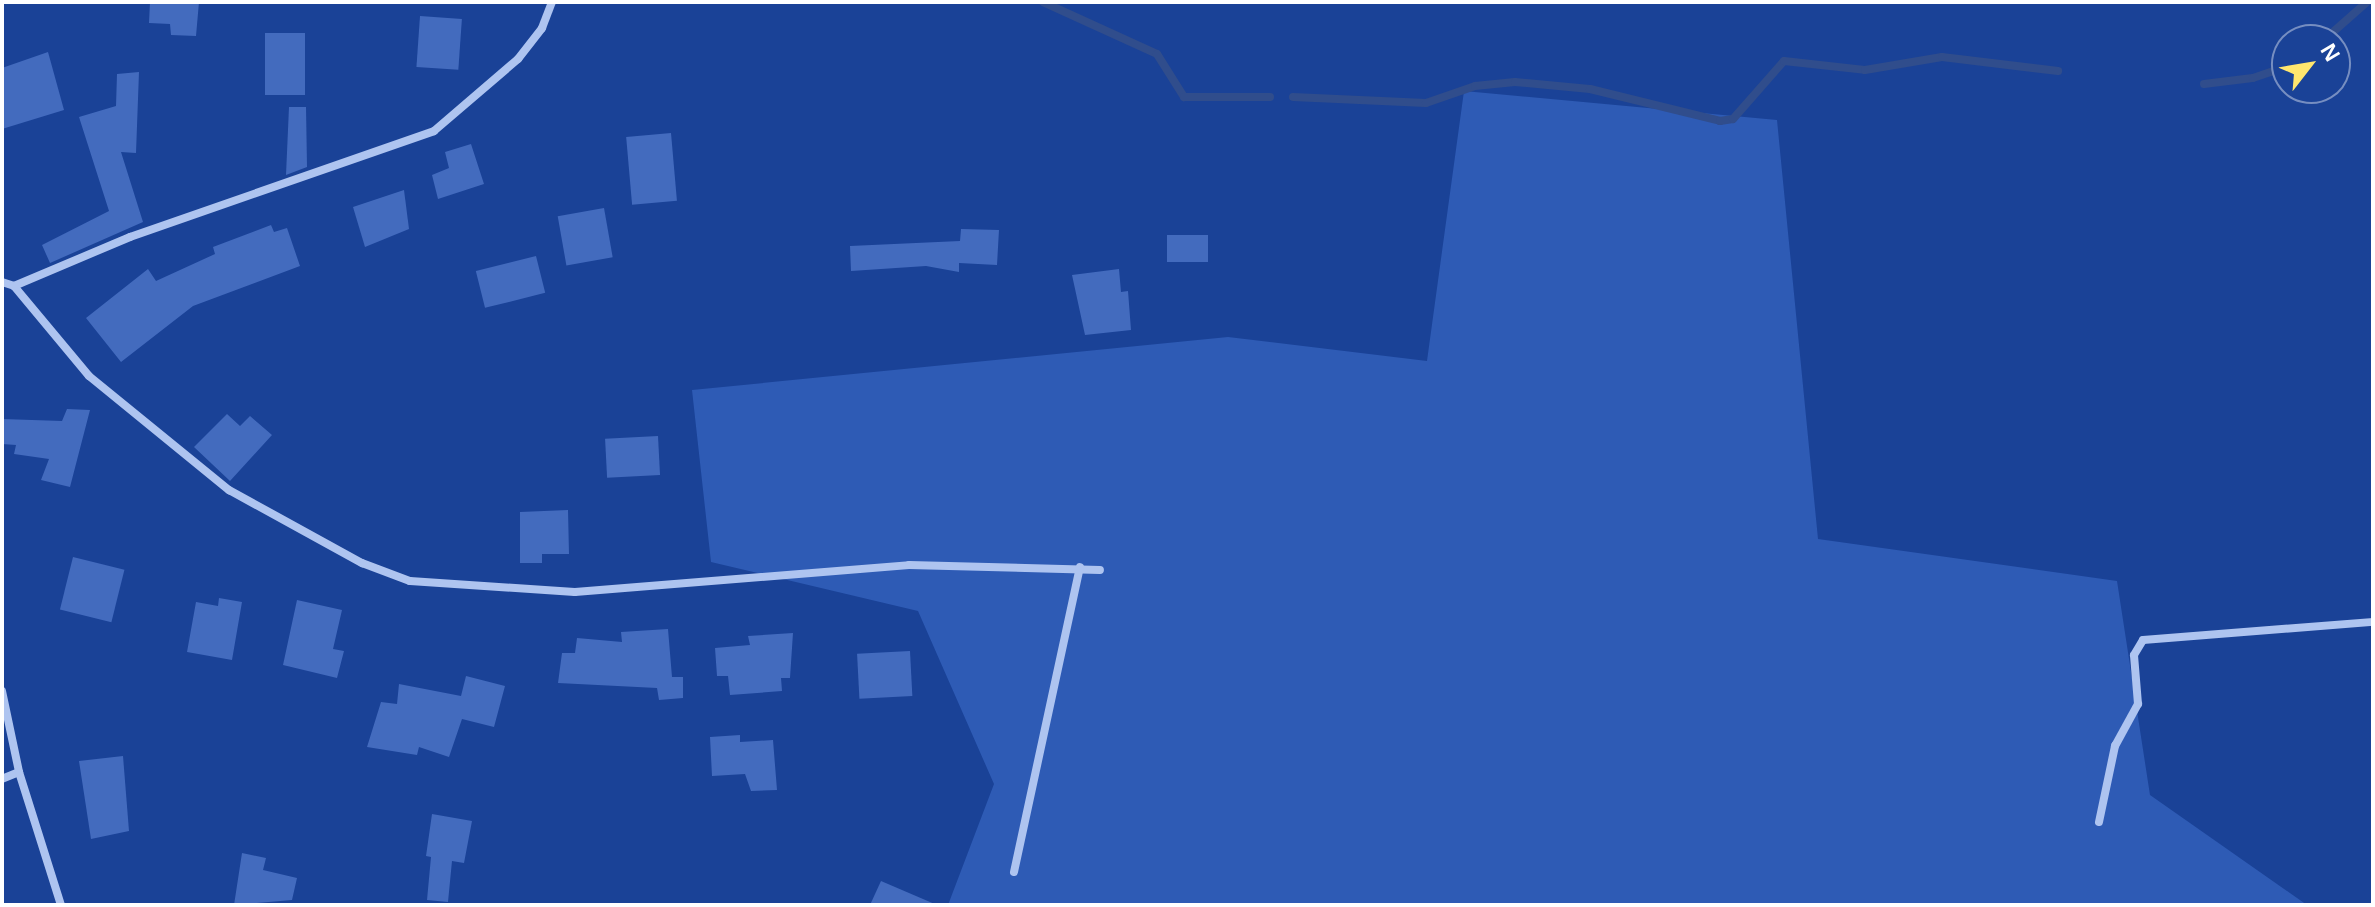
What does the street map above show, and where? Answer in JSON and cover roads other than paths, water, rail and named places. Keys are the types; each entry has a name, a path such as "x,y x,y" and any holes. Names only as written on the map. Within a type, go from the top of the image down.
{"street":[{"path":"14,286 130,237 434,131 518,59 542,28 552,2"},
{"path":"2,282 14,286 89,376 229,490 362,563 410,581 588,592 807,570 1080,567 1100,570"},
{"path":"1014,872 1080,567"},
{"path":"2099,822 2115,746 2138,704 2134,655 2143,640 2373,622"},
{"path":"2,691 19,772 61,905"},
{"path":"2,779 19,772"}],"waterway":[{"path":"1043,2 1157,54 1184,97 1270,97"},
{"path":"2342,24 2367,2"},
{"path":"1293,97 1426,103 1475,86 1515,82 1590,89 1720,121 1733,119 1784,61 1865,70 1942,57 2058,71"},
{"path":"2204,84 2253,78 2271,72"}]}
